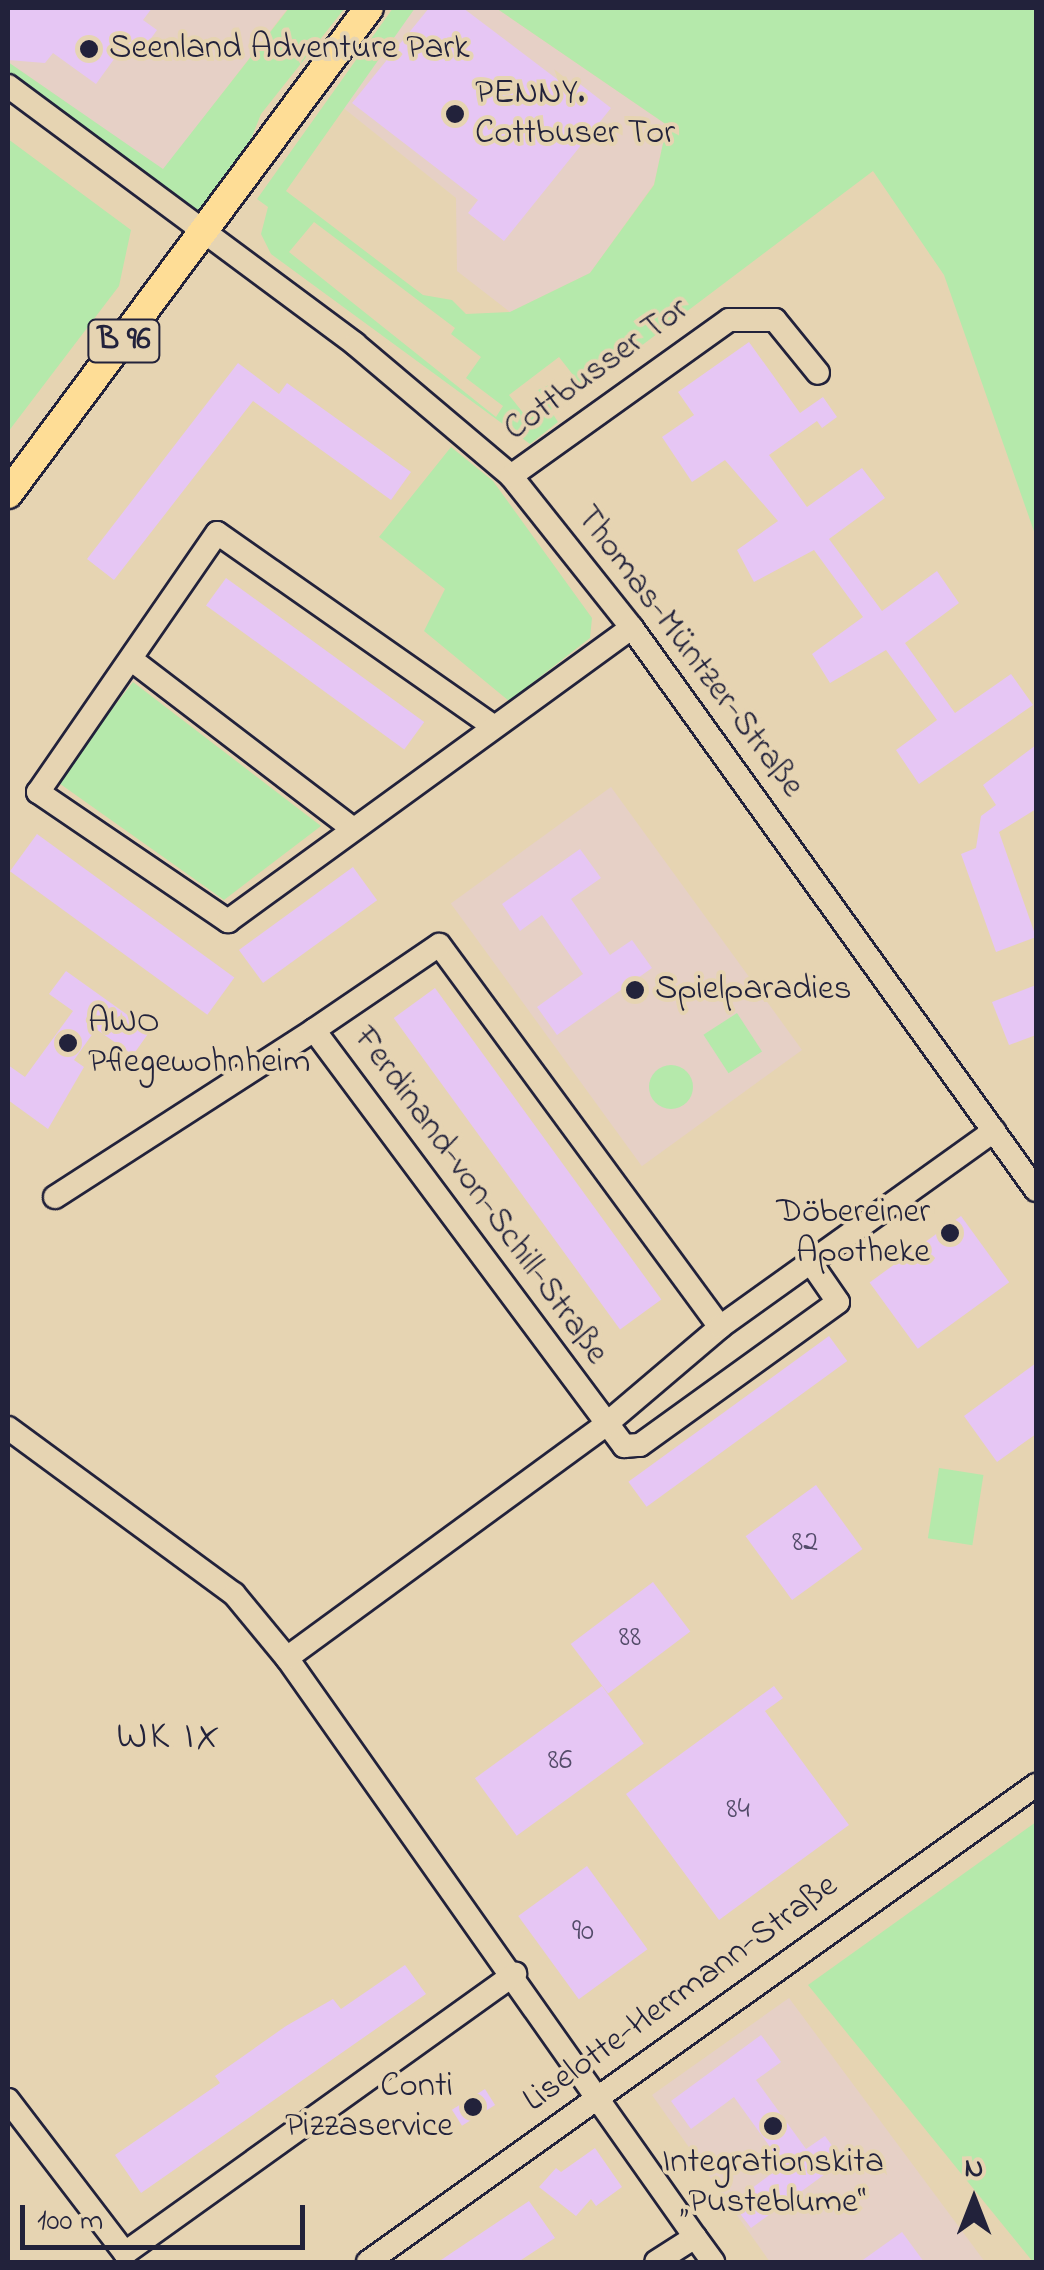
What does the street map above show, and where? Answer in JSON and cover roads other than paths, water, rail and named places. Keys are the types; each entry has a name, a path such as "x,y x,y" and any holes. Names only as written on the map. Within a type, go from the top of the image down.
{"main road":[{"name":"B 96","path":"8,494 206,232 368,8"}],"street":[{"name":"Thomas-Müntzer-Straße","path":"8,86 434,406 511,476 632,628 1036,1190"},
{"name":"Cottbusser Tor","path":"511,476 729,320 775,320 818,374"},
{"path":"490,724 217,532 38,792 228,921 490,724 632,628"},
{"path":"132,660 353,829"},
{"name":"Ferdinand-von-Schill-Straße","path":"720,1327 439,944 314,1030 624,1446 640,1446 838,1302 811,1264"},
{"path":"55,1197 314,1030"},
{"name":"Ferdinand-von-Schill-Straße","path":"287,1658 605,1425 720,1327 994,1131"},
{"path":"8,1428 234,1594 287,1658 515,1974 596,2098 713,2262"},
{"name":"Liselotte-Herrmann-Straße","path":"368,2262 1036,1785"},
{"path":"8,2100 125,2253 515,1974"},
{"path":"656,2262 695,2236"}],"place":[{"name":"Seenland Adventure Park","path":"89,49"},
{"name":"PENNY. Cottbuser Tor","path":"455,114"},
{"name":"Spielparadies","path":"635,990"},
{"name":"AWO Pflegewohnheim","path":"68,1043"},
{"name":"Döbereiner Apotheke","path":"950,1233"},
{"name":"Conti Pizzaservice","path":"473,2107"},
{"name":"Integrationskita „Pusteblume“","path":"773,2126"}],"district":[{"name":"WK IX","path":"169,1738"}]}
